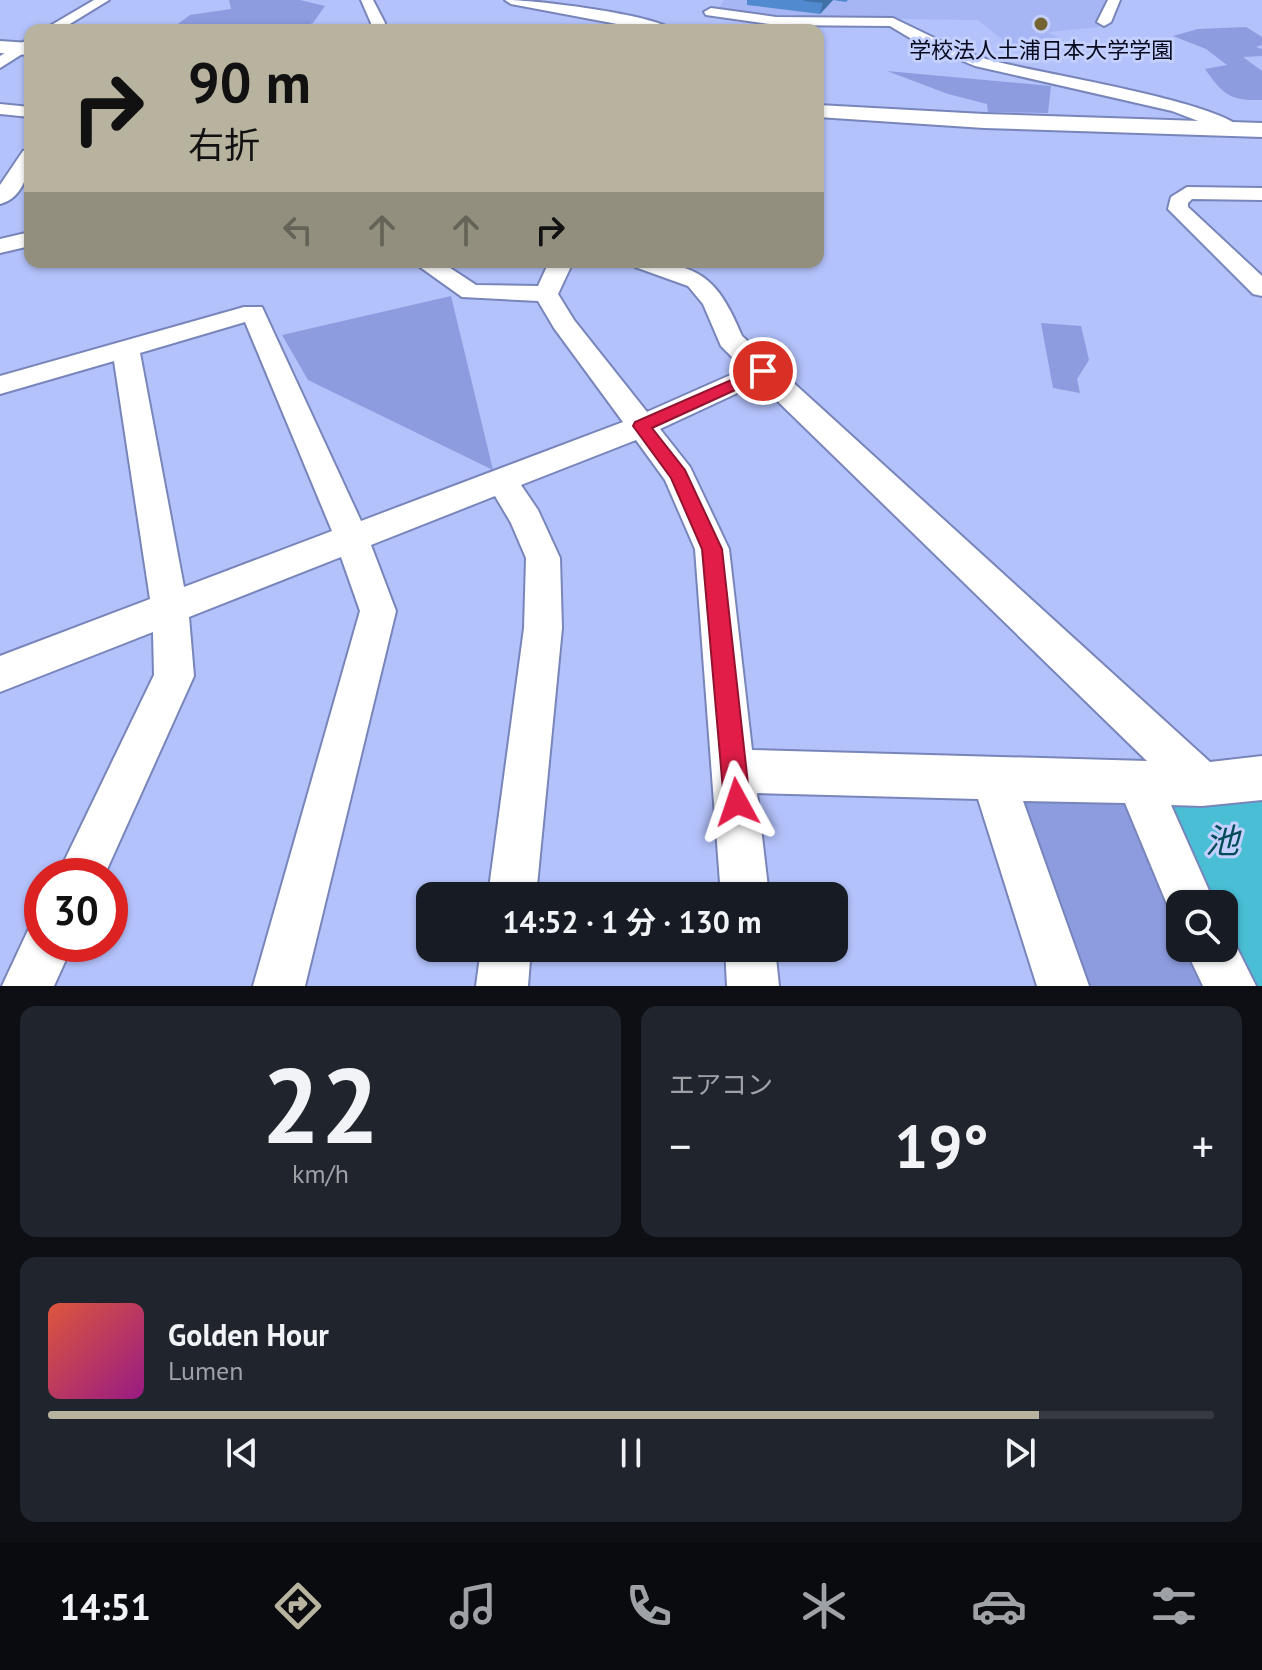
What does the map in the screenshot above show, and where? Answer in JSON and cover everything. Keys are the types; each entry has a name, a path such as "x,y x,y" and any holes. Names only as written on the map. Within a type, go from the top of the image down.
{"street":[{"path":"61,24 103,0"},
{"path":"367,0 378,24"},
{"path":"511,0 642,24"},
{"path":"1104,22 1114,0"},
{"path":"710,11 776,21 893,22 909,33 969,60 1168,105 1219,120 1235,130"},
{"path":"629,24 634,22"},
{"path":"0,63 20,47"},
{"path":"0,109 24,111"},
{"path":"824,111 984,121 1262,130"},
{"path":"0,198 24,166"},
{"path":"1261,195 1187,193 1178,201 1178,209 1262,289"},
{"path":"0,226 24,238"},
{"path":"0,246 24,241"},
{"path":"434,268 471,292 546,294"},
{"path":"546,294 558,268"},
{"path":"660,268 696,281 715,302 730,340 1202,784"},
{"path":"546,294 563,323 679,475 712,549 744,882"},
{"path":"0,385 253,312 352,538 378,611 279,986"},
{"path":"88,858 174,676 170,609 126,350"},
{"path":"0,674 641,426 763,371"},
{"path":"502,481 526,519 543,558 543,628 514,882"},
{"path":"734,771 1202,784 1262,778"},
{"path":"993,778 1063,986"},
{"path":"1138,782 1185,890"},
{"path":"28,986 39,962"},
{"path":"502,986 505,962"},
{"path":"751,962 753,986"},
{"path":"1217,962 1230,986"}],"shaded area":[{"path":"229,0 300,0 325,6 310,24 178,24 190,15 231,9"},
{"name":"学校法人土浦日本大学学園","path":"724,0 1106,0 1099,27 1048,32 1071,45 1052,47 1008,44 978,20 772,17 725,11 719,8"},
{"path":"1246,27 1262,37 1262,45 1256,47 1262,49 1262,56 1243,57 1262,71 1262,100 1229,95 1205,69 1227,65 1206,49 1173,36 1198,29"},
{"path":"887,71 1051,86 1048,113 988,112 987,104 948,94"},
{"path":"451,296 493,470 308,380 282,335"},
{"path":"1041,323 1081,326 1089,360 1077,379 1080,393 1053,388"},
{"path":"1007,789 1131,793 1168,890 1166,962 1197,962 1209,986 1079,986"}],"water":[{"name":"池","path":"1154,789 1262,794 1262,986 1250,986 1237,962 1238,890 1201,890"}],"place":[{"name":"学校法人土浦日本大学学園","path":"1041,24"}],"route":[{"path":"737,802 712,549 679,475 641,426 763,371"}]}
